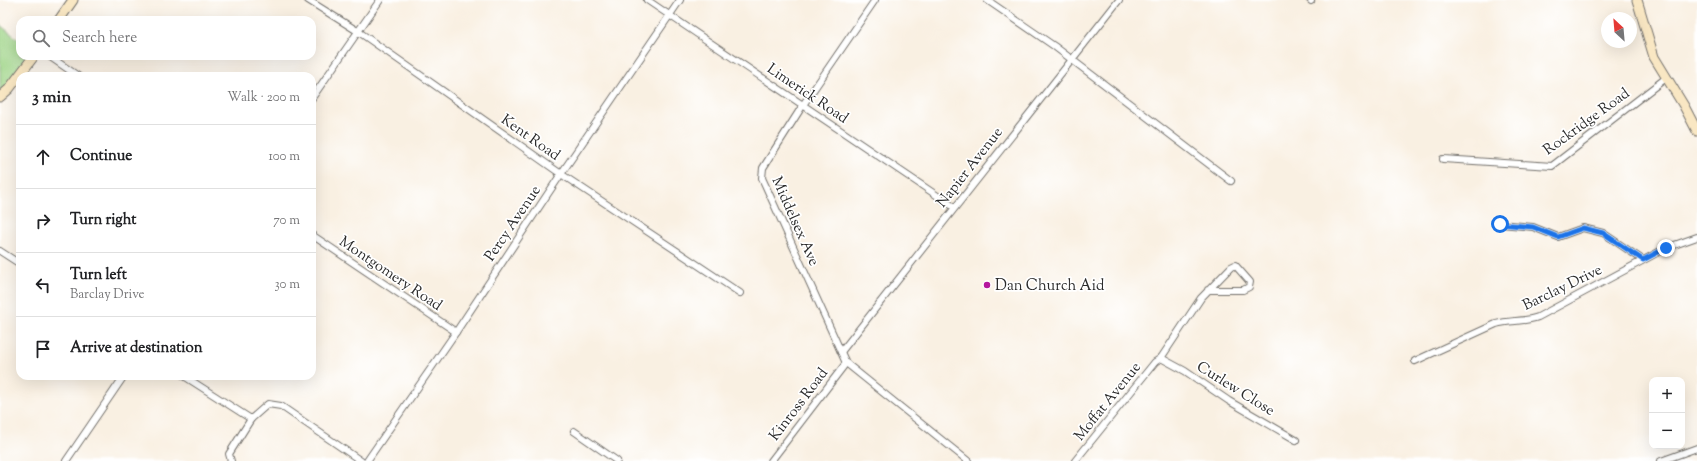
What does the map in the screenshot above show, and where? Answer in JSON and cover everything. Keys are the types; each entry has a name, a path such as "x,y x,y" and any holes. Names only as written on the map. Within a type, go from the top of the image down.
{"main road":[{"path":"62,16 73,0"},
{"path":"1637,0 1652,52 1697,131"},
{"path":"22,72 31,60"},
{"path":"0,97 16,80"}],"street":[{"name":"Kent Road","path":"308,0 359,32 561,174 740,293"},
{"path":"316,92 380,0"},
{"name":"Limerick Road","path":"647,0 954,207"},
{"name":"Percy Avenue","path":"367,461 680,0"},
{"name":"Middelsex Ave","path":"846,363 762,178 763,168 803,105 875,0"},
{"path":"987,0 1071,59 1231,181"},
{"name":"Napier Avenue","path":"841,352 1119,0"},
{"path":"55,60 72,72"},
{"name":"Rockridge Road","path":"1443,159 1547,167 1552,166 1666,78"},
{"path":"1500,224 1533,227 1558,237 1585,228 1606,234 1643,260"},
{"name":"Barclay Drive","path":"1415,361 1496,324 1524,321 1538,317 1666,248 1697,237"},
{"name":"Montgomery Road","path":"316,238 456,332"},
{"path":"0,251 16,261"},
{"name":"Moffat Avenue","path":"1076,461 1155,362 1161,358 1201,298 1208,290 1231,267 1235,265 1250,282 1249,287 1243,290 1208,290"},
{"name":"Curlew Close","path":"1161,358 1185,371 1229,401 1296,440"},
{"path":"846,363 967,461"},
{"name":"Kinross Road","path":"771,461 846,363"},
{"path":"66,461 121,380"},
{"path":"190,380 251,420"},
{"path":"230,461 229,454 251,420 268,404 281,406 361,461"},
{"path":"574,431 617,461"},
{"path":"1661,461 1670,460 1697,448"}],"green space":[{"path":"0,25 16,38 16,60 29,60 19,72 16,72 16,75 0,94"}],"place":[{"name":"Dan Church Aid","path":"987,285"}],"route":[{"path":"1500,224 1533,227 1556,237 1585,228 1606,234 1643,260 1666,248"}]}
